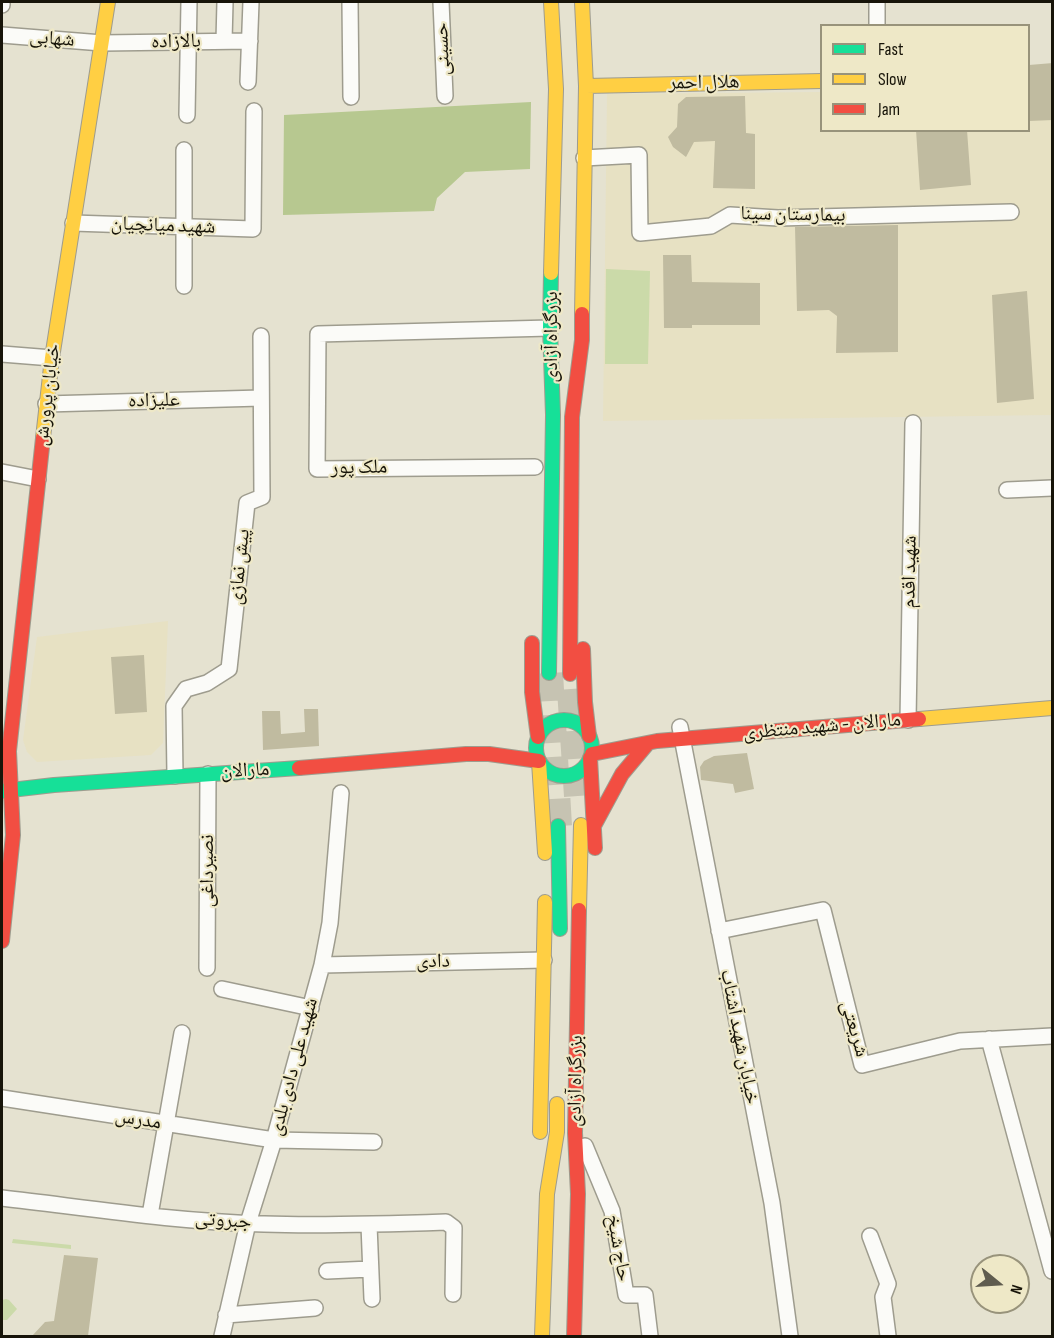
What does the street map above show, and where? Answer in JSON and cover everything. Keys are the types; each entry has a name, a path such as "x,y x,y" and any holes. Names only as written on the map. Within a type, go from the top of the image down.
{"main road":[{"name":"خیابان پرورش","path":"2,940 13,835 6,791 9,752 46,404 108,2"},
{"name":"بزرگراه آزادی","path":"549,673 553,415 550,327 556,89 551,2"},
{"name":"بزرگراه آزادی","path":"582,2 586,86 582,340 586,425 585,702 589,736"},
{"name":"هلال احمر","path":"586,86 820,81"},
{"path":"539,393 550,327"},
{"name":"بزرگراه آزادی","path":"570,674 572,417 582,340"},
{"path":"531,625 536,751 539,761 546,846 540,1135 547,1194"},
{"path":"534,708 544,714 560,716 573,712 585,702"},
{"name":"مارالان - شهید منتظری","path":"591,756 680,733 908,720 1053,708"},
{"path":"537,739 549,725 564,720 579,724 589,736 592,744 592,796 588,824 594,860"},
{"name":"مارالان","path":"489,754 537,739"},
{"path":"588,824 622,774 648,743"},
{"name":"مارالان","path":"6,791 54,785 489,754 539,761"},
{"path":"539,761 550,773 566,777 581,771 591,756"},
{"path":"542,798 554,788 563,785 579,786 592,796"},
{"name":"بزرگراه آزادی","path":"574,1336 578,1194 575,1133 588,824"},
{"path":"558,826 560,943"},
{"name":"بزرگراه آزادی","path":"542,1336 547,1194 557,1132 558,1085"},
{"path":"578,1194 589,1098"}],"street":[{"path":"187,115 189,2"},
{"path":"224,41 225,2"},
{"path":"248,82 251,2"},
{"path":"350,2 351,97"},
{"name":"حسینی","path":"441,2 445,96"},
{"path":"877,2 877,24"},
{"name":"شهابی","path":"2,35 102,43"},
{"name":"بالازاده","path":"102,43 249,41"},
{"name":"شهید میانچیان","path":"73,223 253,228 254,111"},
{"path":"184,150 184,286"},
{"name":"بیمارستان سینا","path":"584,158 639,155 640,233 711,226 730,215 778,218 1011,212"},
{"name":"ملک پور","path":"535,467 317,469 318,334 550,327"},
{"name":"پیش نمازی","path":"175,776 174,706 186,689 207,683 229,669 247,503 262,497 261,336"},
{"path":"2,354 52,358"},
{"name":"علیزاده","path":"46,404 261,398"},
{"name":"شهید اقدم","path":"908,720 913,423"},
{"path":"2,472 38,479"},
{"path":"1007,490 1053,488"},
{"name":"خیابان شهید آشتاب","path":"680,733 772,1203 790,1336"},
{"name":"نصیرداغی","path":"207,968 208,774"},
{"name":"شهید علی دادی بلدی","path":"222,1336 248,1223 274,1140 322,965 330,923 341,793"},
{"name":"شریعتی","path":"719,931 823,909 862,1065 960,1041 1053,1036"},
{"name":"دادی","path":"322,965 544,960"},
{"path":"222,989 311,1008"},
{"path":"150,1215 182,1033"},
{"path":"989,1039 1053,1271"},
{"name":"مدرس","path":"2,1098 274,1140 374,1142"},
{"name":"حاج شیخ","path":"585,1146 612,1211 626,1295 645,1295 650,1336"},
{"name":"جبروتی","path":"2,1198 150,1215 248,1223 369,1225 446,1222 454,1228 453,1294"},
{"path":"369,1225 372,1299"},
{"path":"870,1236 888,1284 883,1297 888,1336"},
{"path":"327,1271 370,1269"},
{"path":"226,1315 315,1308"}],"shaded area":[{"path":"1052,64 1052,415 603,421 607,94 820,92 820,132 1030,132 1030,67"},
{"path":"168,621 163,743 151,755 37,762 27,752 23,740 37,637"}],"green space":[{"path":"531,102 530,169 465,172 437,198 434,211 283,215 284,115"},
{"path":"606,269 650,271 648,364 605,364"},
{"path":"13,1239 71,1245 71,1249 12,1243"},
{"path":"6,1299 17,1309 7,1320 2,1320 2,1300"}],"building":[{"path":"1053,63 1053,120 1030,121 1030,65"},
{"path":"745,96 746,133 755,134 755,189 713,188 715,141 694,142 686,157 673,147 668,137 677,127 678,104 686,97"},
{"path":"916,132 967,132 971,185 920,190"},
{"path":"898,225 898,352 836,353 837,316 829,310 797,311 795,227"},
{"path":"663,255 691,255 692,282 760,283 760,325 692,325 692,328 664,328"},
{"path":"1027,291 1034,399 997,403 992,295"},
{"path":"144,655 147,712 115,714 111,657"},
{"path":"304,709 318,709 319,746 263,750 262,711 280,711 281,734 305,732"},
{"path":"747,753 754,789 735,793 733,784 701,780 700,767 704,761 714,756"},
{"path":"64,1255 98,1258 88,1336 32,1336 45,1322 54,1321"}],"tunnel":[{"path":"549,673 558,826"},
{"path":"571,689 578,796"}],"traffic: fast":[{"path":"549,673 553,415 551,273"},
{"path":"559,720 569,720 584,728 590,737 592,748 590,759 584,768 569,776 559,776 548,771 541,764 536,753 536,743 541,732 548,725 559,720"},
{"path":"2,791 54,785 299,768"},
{"path":"558,826 560,929"}],"traffic: slow":[{"path":"43,438 52,358 108,2"},
{"path":"551,2 556,89 551,273"},
{"path":"582,2 586,86 582,314"},
{"path":"586,86 820,81"},
{"path":"919,719 1052,708"},
{"path":"539,762 545,853"},
{"path":"579,910 581,825"},
{"path":"540,1132 545,902"},
{"path":"542,1336 547,1194 557,1132 557,1104"}],"traffic: jam":[{"path":"570,674 572,417 582,340 582,314"},
{"path":"2,941 13,835 9,751 43,438"},
{"path":"532,643 532,692 538,737"},
{"path":"583,649 589,736"},
{"path":"592,754 657,741 919,719"},
{"path":"595,824 622,774 648,743"},
{"path":"299,768 466,754 489,754 539,761"},
{"path":"590,758 595,848"},
{"path":"574,1336 578,1194 575,1133 579,910"}]}
